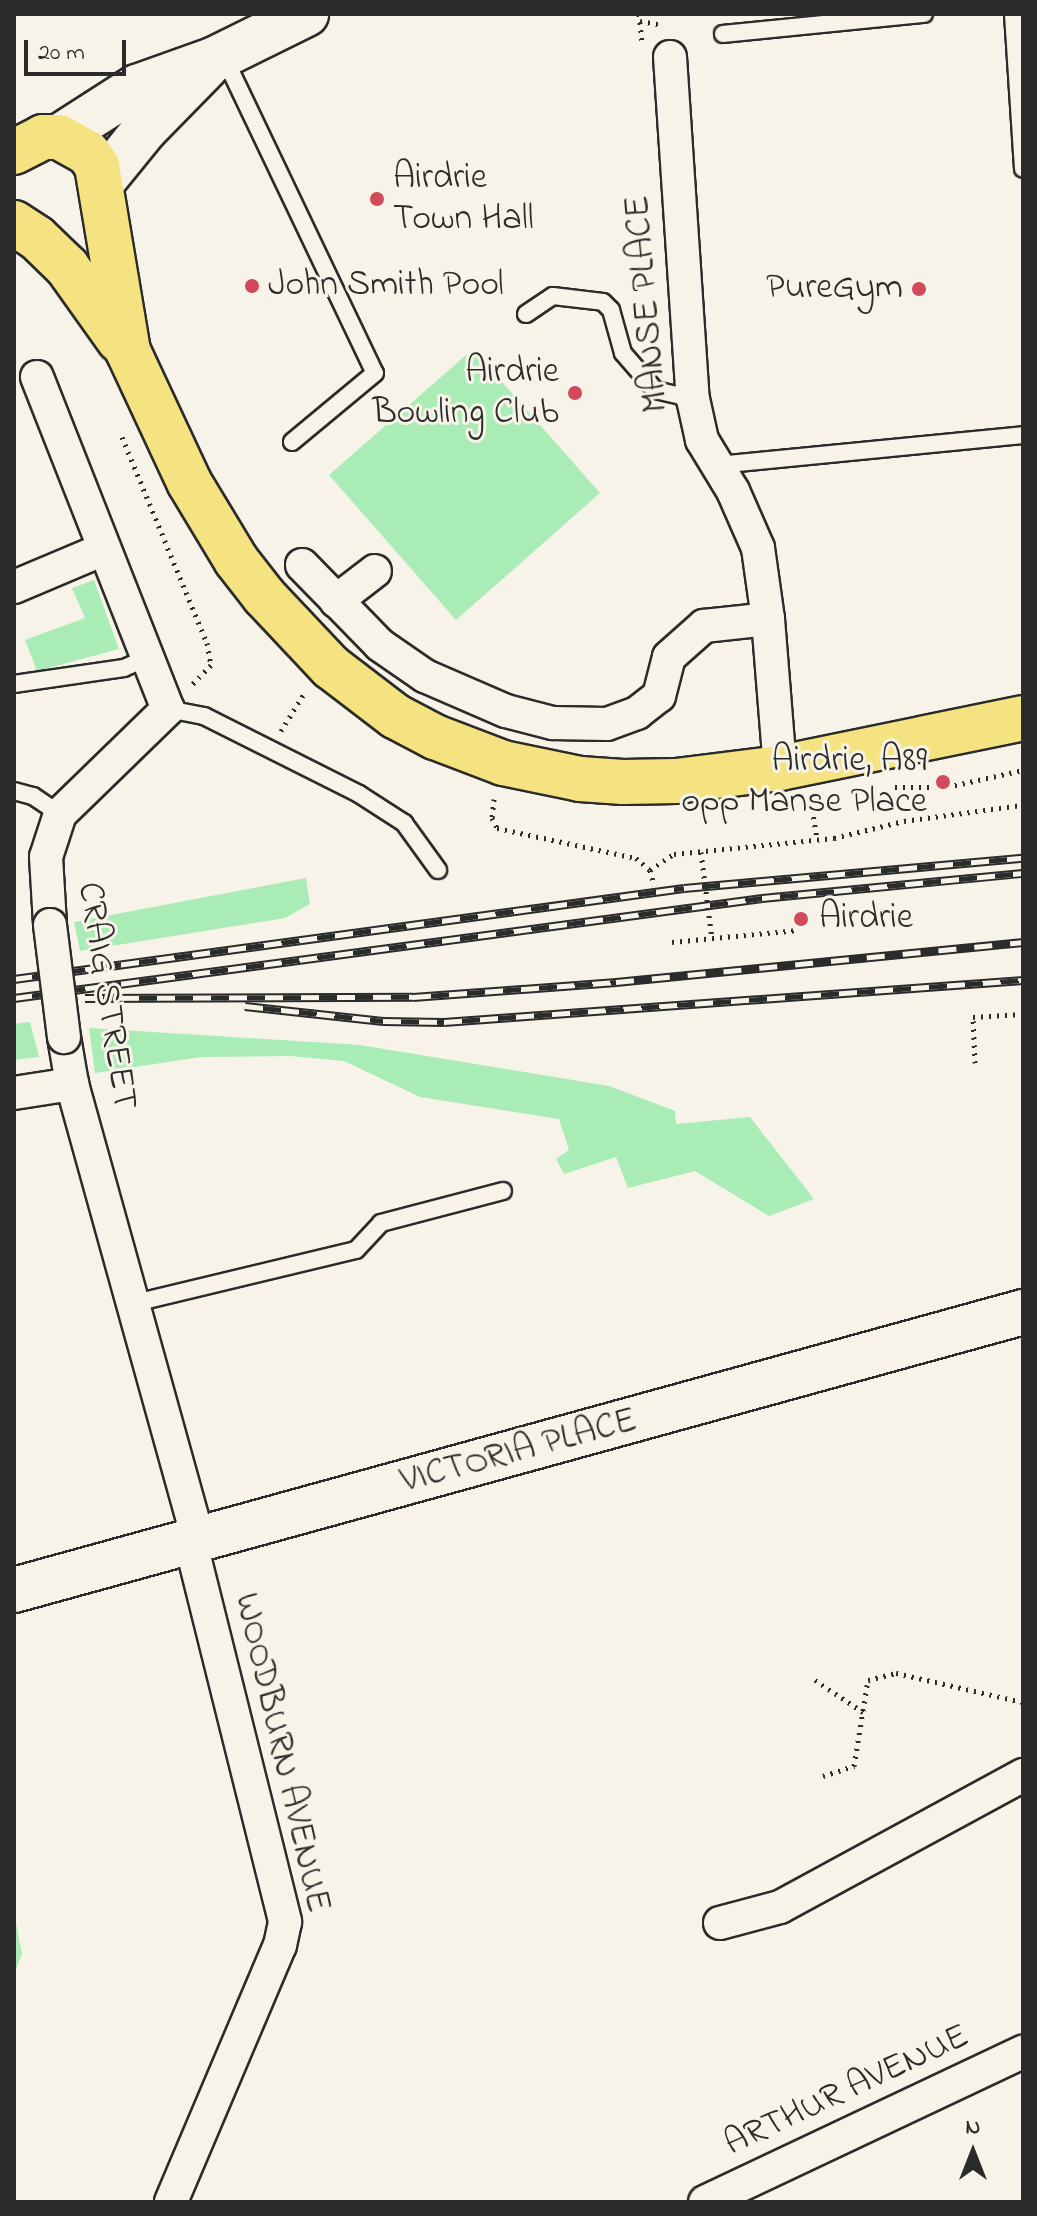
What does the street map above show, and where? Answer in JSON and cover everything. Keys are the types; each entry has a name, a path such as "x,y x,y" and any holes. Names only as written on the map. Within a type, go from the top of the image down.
{"main road":[{"path":"14,152 27,142 59,137 88,153 102,190 128,351"},
{"path":"21,230 54,239 71,235 85,226 102,190"},
{"path":"21,230 67,267 128,351 210,521 264,596 359,692 435,737 503,763 580,779 676,781 780,768 1023,718"}],"street":[{"path":"59,137 137,87 218,57 306,14"},
{"path":"102,190 145,129 218,57"},
{"name":"MANSE PLACE","path":"670,57 693,399 702,440 752,527 768,619 780,768"},
{"path":"37,377 168,709"},
{"path":"14,587 104,549"},
{"path":"302,565 380,645 425,676 506,711 552,723 607,724 637,713 659,696 669,657 704,626 768,619"},
{"path":"336,601 375,571"},
{"name":"CRAIG STREET","path":"168,709 60,814 46,857 50,925 72,1084 135,1303 194,1525 195,1541"},
{"path":"14,1093 72,1084"},
{"name":"VICTORIA PLACE","path":"14,1590 1023,1312"},
{"name":"WOODBURN AVENUE","path":"171,2202 280,1945 285,1922 195,1560 195,1541"},
{"path":"720,1923 780,1907 896,1847 1023,1775"},
{"name":"ARTHUR AVENUE","path":"705,2202 1023,2052"}],"lane":[{"path":"723,34 924,14"},
{"path":"1013,14 1023,169"},
{"path":"218,57 375,373 292,442"},
{"path":"526,314 553,296 603,302 611,310 623,353 655,390 693,399"},
{"path":"718,465 1023,435"},
{"path":"14,684 124,668 149,657"},
{"path":"168,709 204,716 359,794 404,823 438,870"},
{"path":"14,791 33,796 60,814"},
{"path":"135,1303 356,1250 381,1223 503,1191"}],"path":[{"path":"116,423 211,665 168,709"},
{"path":"284,727 301,698"},
{"path":"503,763 492,806 492,818 497,828 628,855 644,862 654,885"},
{"path":"884,787 947,787 1023,770"},
{"path":"817,840 811,799 825,796"},
{"path":"650,870 674,854 817,840 904,821 1023,805"},
{"path":"701,852 712,939"},
{"path":"672,942 798,930"},
{"path":"975,1063 973,1017 1023,1014"},
{"path":"823,1776 854,1766 868,1680 896,1673 1023,1702"},
{"path":"815,1680 863,1712"}],"green space":[{"path":"473,349 600,493 456,620 329,475"},
{"path":"94,580 119,649 37,671 25,640 85,618 72,588"},
{"path":"306,878 310,904 285,918 80,951 74,922"},
{"path":"30,1022 39,1057 14,1060 14,1024"},
{"path":"89,1028 360,1045 609,1086 675,1111 676,1124 750,1117 814,1199 769,1216 695,1171 628,1188 616,1157 564,1174 556,1159 569,1150 559,1119 420,1097 344,1061 290,1056 201,1057 95,1073"},
{"path":"14,1912 22,1954 14,1974"}],"railway":[{"path":"14,979 684,888 1023,858"},
{"path":"14,998 762,898 1023,873"},
{"path":"85,998 413,997 616,982 1023,942"},
{"path":"245,1006 383,1021 444,1022 1023,980"}],"place":[{"name":"Airdrie Town Hall","path":"377,199"},
{"name":"John Smith Pool","path":"252,286"},
{"name":"PureGym","path":"919,289"},
{"name":"Airdrie Bowling Club","path":"575,393"},
{"name":"Airdrie, A89 opp Manse Place","path":"943,782"},
{"name":"Airdrie","path":"801,919"}]}
